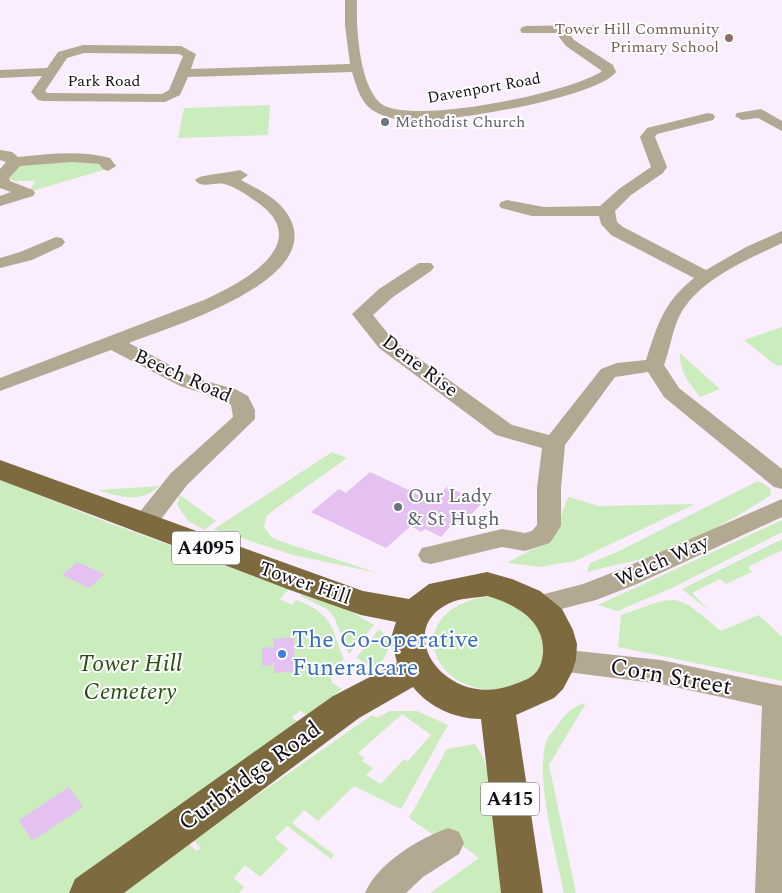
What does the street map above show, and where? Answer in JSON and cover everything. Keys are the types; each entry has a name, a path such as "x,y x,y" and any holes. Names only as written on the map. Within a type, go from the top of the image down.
{"main road":[{"name":"Tower Hill","path":"0,469 143,524 361,603 417,613"},
{"path":"488,584 510,589 538,605 547,613 557,631 561,650 557,669 545,686 527,698 497,706 475,706 448,698 426,683 412,664 406,642 410,622 417,613 422,604 441,592 464,585 488,584"},
{"name":"Curbridge Road","path":"90,893 346,707 391,681 416,670"},
{"name":"A415","path":"497,706 522,893"}],"street":[{"name":"Davenport Road","path":"351,0 349,22 356,68 370,101 376,106 401,115 420,117 550,95 586,86 606,77 609,72 608,68 570,43 559,29"},
{"path":"526,30 591,28"},
{"name":"Park Road","path":"174,49 190,54 175,92 165,98 50,99 43,97 38,92 51,72 62,55 75,50 174,49"},
{"path":"183,73 356,68"},
{"name":"Park Road","path":"0,74 51,72"},
{"path":"742,116 782,109"},
{"path":"761,113 782,127"},
{"path":"606,212 625,192 657,170 659,166 647,137 652,130 708,117"},
{"path":"0,155 7,155 15,162"},
{"path":"0,201 27,193 4,184 1,178 15,162 45,159 96,158 105,161 108,166"},
{"name":"Beech Road","path":"2,381 113,343 247,286 267,272 278,259 284,247 285,226 280,215 234,177 203,180"},
{"path":"507,205 523,212 538,213 579,209 606,212"},
{"path":"606,212 609,224 617,231 706,277"},
{"path":"782,236 706,277 670,316 654,364 671,392 782,481"},
{"path":"0,263 26,256 65,239"},
{"name":"Dene Rise","path":"424,267 386,293 362,314 386,344 504,430 554,444"},
{"name":"Beech Road","path":"113,343 187,382 228,394 240,401 244,410 244,419 179,479 143,524"},
{"path":"432,555 502,538 525,542 541,537 549,526 549,488 554,444 608,373 617,369 654,364"},
{"name":"Welch Way","path":"538,605 587,592 628,578 782,507"},
{"name":"Corn Street","path":"559,660 660,672 780,698"},
{"path":"772,893 780,698"},
{"path":"382,893 411,866 448,843"}],"green space":[{"path":"270,105 268,135 178,138 184,108"},
{"path":"105,158 117,166 29,192 35,181 15,181 7,178 18,164"},
{"path":"782,327 782,365 777,366 744,340"},
{"path":"680,353 720,389 700,397 683,371"},
{"path":"332,452 347,458 271,512 266,517 264,527 271,537 283,542 378,573 293,555 214,529"},
{"name":"Tower Hill Cemetery","path":"0,479 101,520 289,589 280,599 292,605 296,600 317,610 324,616 329,622 344,659 331,675 332,683 342,689 307,716 301,710 292,717 298,722 70,893 0,893"},
{"path":"758,481 770,488 771,495 713,529 688,542 654,555 587,572 590,563 617,552"},
{"path":"159,486 152,492 137,497 122,497 98,490"},
{"path":"180,495 216,521 205,530 188,521 177,505"},
{"path":"568,497 599,506 695,504 575,561 540,567 507,563 534,549 551,543"},
{"path":"782,520 782,532 672,588 617,611 598,605"},
{"path":"782,539 782,550 748,567 752,572 726,584 720,579 692,593 711,612 682,589"},
{"path":"302,593 349,610 374,625 349,654 334,617 327,609 300,596"},
{"path":"485,597 505,598 538,616 550,662 531,681 522,687 501,689 476,688 457,680 443,667 435,651 434,634 442,618 459,605"},
{"path":"676,600 689,605 721,631 759,615 782,637 782,681 618,647 621,615 661,601"},
{"path":"379,629 387,636 390,646 383,660 373,667 356,658"},
{"path":"586,703 549,765 576,893 564,893 548,816 543,776 543,757 546,742 561,720 574,708"},
{"path":"390,711 417,711 448,725 401,809 354,786 318,821 304,810 292,823 334,855 331,859 287,826 275,838 288,849 260,877 245,865 234,878 244,887 239,893 124,893 188,843 196,851 201,848 193,840 372,715 377,718","holes":["402,714 431,735 408,761 404,759 381,784 366,775 373,768 362,761 365,758 358,753"]},
{"path":"475,744 483,757 488,774 502,893 430,893 479,858 443,832 438,838 409,818 447,749"}],"building":[{"name":"Our Lady & St Hugh","path":"370,472 432,501 447,487 483,502 463,523 455,521 441,537 425,529 421,532 411,526 386,548 311,512 339,489 346,493"},
{"path":"77,562 105,574 89,588 62,575"},
{"name":"The Co-operative Funeralcare","path":"294,637 295,671 274,673 274,665 262,666 262,648 274,647 273,639"},
{"path":"69,787 83,807 32,841 19,820"}],"place":[{"name":"Tower Hill Community Primary School","path":"729,38"},
{"name":"Methodist Church","path":"385,122"},
{"name":"Our Lady & St Hugh","path":"398,507"},
{"name":"The Co-operative Funeralcare","path":"282,654"}]}
